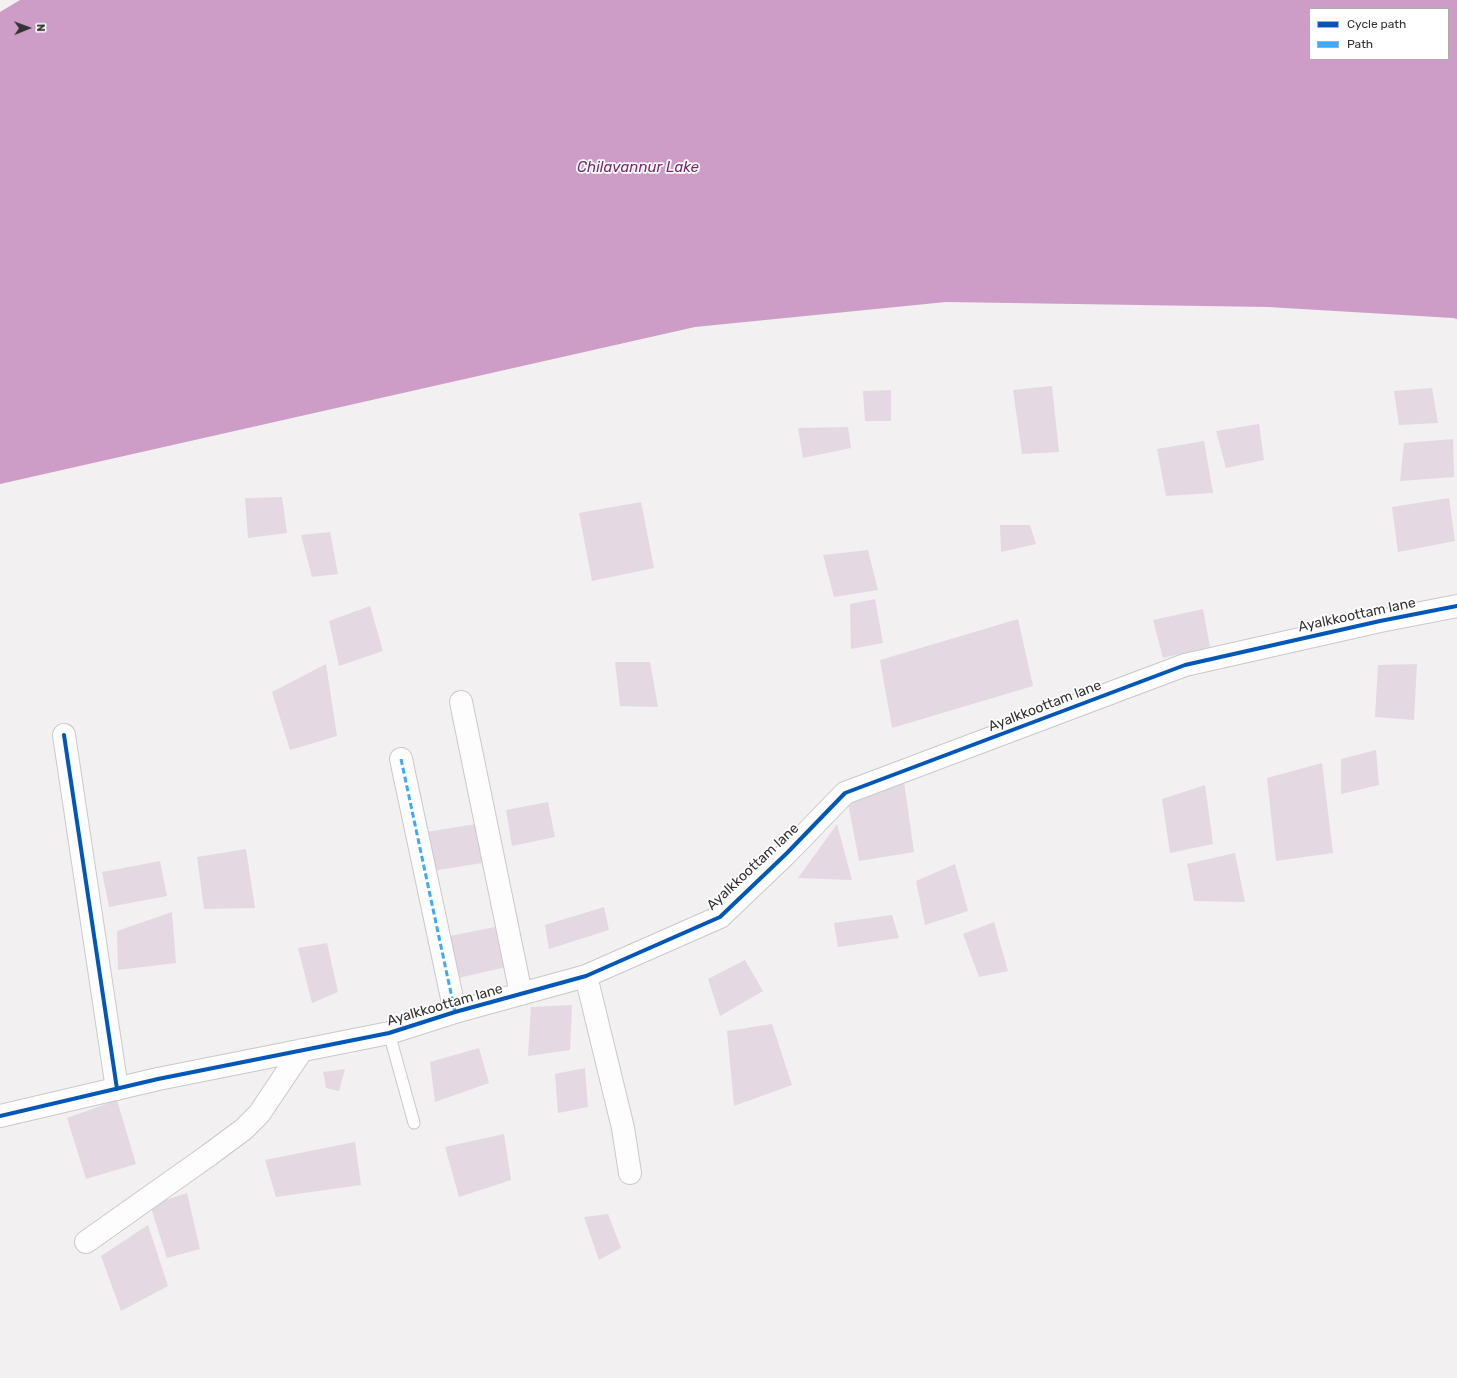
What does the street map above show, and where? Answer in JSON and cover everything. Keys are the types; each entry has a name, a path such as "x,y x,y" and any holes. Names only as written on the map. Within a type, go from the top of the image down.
{"street":[{"name":"Ayalkkoottam lane","path":"0,1116 117,1088 389,1033 456,1012 586,976 720,917 787,853 845,793 1185,665 1380,621 1457,606"},
{"path":"461,702 521,994"},
{"path":"64,735 117,1088"},
{"path":"401,759 456,1012"},
{"path":"586,976 623,1128 630,1173"},
{"path":"86,1242 244,1129 259,1114 302,1050"}],"lane":[{"path":"389,1033 414,1123"}],"water":[{"name":"Chilavannur Lake","path":"20,0 1457,0 1457,319 1268,307 946,302 695,327 0,484 0,12"}],"building":[{"path":"1052,386 1059,452 1022,454 1013,390"},
{"path":"1432,388 1438,423 1399,425 1394,391"},
{"path":"891,390 891,421 865,421 863,391"},
{"path":"1259,424 1264,460 1226,468 1216,431"},
{"path":"848,427 851,448 803,458 798,428"},
{"path":"1453,439 1454,477 1400,481 1404,443"},
{"path":"1204,441 1213,493 1166,496 1157,449"},
{"path":"282,497 287,533 248,538 245,498"},
{"path":"1449,498 1455,541 1398,552 1392,507"},
{"path":"641,502 654,568 592,581 579,513"},
{"path":"1000,525 1030,525 1036,544 1001,552"},
{"path":"330,532 338,574 312,577 301,535"},
{"path":"868,550 878,590 834,597 823,555"},
{"path":"875,599 883,643 851,649 850,604"},
{"path":"370,606 383,651 339,666 329,621"},
{"path":"1203,609 1210,647 1163,658 1153,620"},
{"path":"1018,619 1033,686 892,728 880,660"},
{"path":"615,662 650,662 658,707 620,706"},
{"path":"326,664 337,736 290,750 272,692"},
{"path":"1417,664 1414,720 1375,717 1378,665"},
{"path":"1376,750 1379,785 1341,794 1341,759"},
{"path":"1322,763 1333,853 1276,861 1267,778"},
{"path":"904,782 914,852 859,861 848,803"},
{"path":"1205,785 1213,844 1170,853 1162,799"},
{"path":"548,802 555,837 512,846 506,810"},
{"path":"476,824 482,863 426,872 420,833"},
{"path":"837,824 852,880 798,878"},
{"path":"246,849 255,908 204,909 197,857"},
{"path":"1235,853 1245,902 1194,901 1187,864"},
{"path":"160,861 167,896 109,907 102,872"},
{"path":"955,864 968,911 925,925 916,881"},
{"path":"604,907 609,930 549,949 545,925"},
{"path":"172,912 176,963 118,970 117,931"},
{"path":"892,915 899,938 838,947 834,923"},
{"path":"994,922 1008,971 979,977 963,934"},
{"path":"495,927 506,967 454,979 445,937"},
{"path":"327,943 338,992 312,1003 298,948"},
{"path":"745,960 763,991 720,1016 708,979"},
{"path":"572,1005 570,1050 528,1056 531,1007"},
{"path":"772,1024 792,1085 734,1106 727,1031"},
{"path":"479,1048 489,1083 435,1102 430,1062"},
{"path":"585,1068 588,1107 558,1113 555,1074"},
{"path":"345,1069 339,1091 326,1088 323,1072"},
{"path":"117,1100 136,1164 86,1179 67,1118"},
{"path":"504,1134 511,1180 459,1197 445,1147"},
{"path":"355,1142 361,1185 276,1197 265,1160"},
{"path":"187,1193 200,1249 167,1258 150,1205"},
{"path":"608,1214 621,1248 599,1260 584,1217"},
{"path":"148,1225 168,1286 121,1311 101,1256"}],"marked path":[{"path":"401,759 455,1012"}],"cycle path":[{"path":"0,1116 158,1079 389,1033 455,1012 586,976 720,917 787,853 845,793 1185,665 1380,621 1457,606"},
{"path":"64,735 117,1089"}]}
